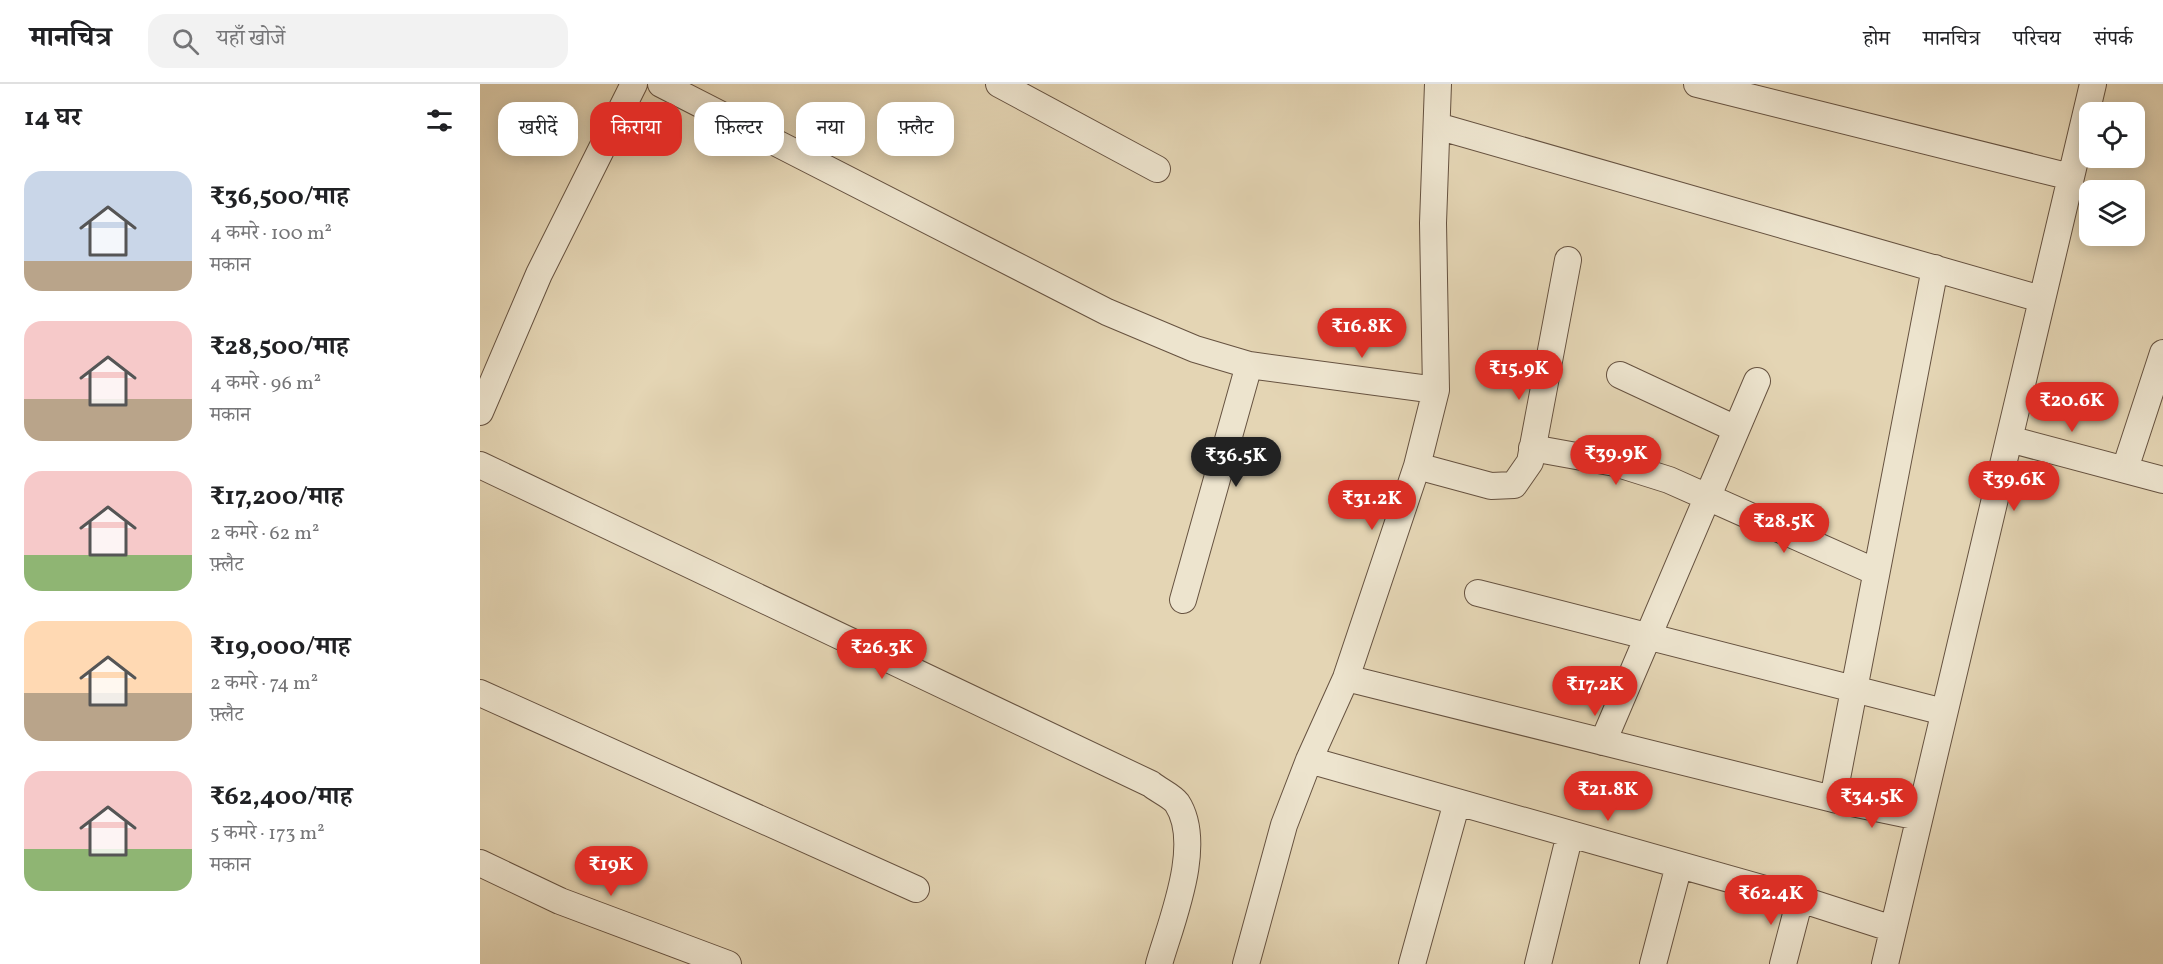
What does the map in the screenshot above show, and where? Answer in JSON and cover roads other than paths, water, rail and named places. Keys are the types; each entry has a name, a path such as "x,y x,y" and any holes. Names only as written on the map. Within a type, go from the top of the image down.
{"street":[{"path":"480,412 539,274 631,84"},
{"path":"661,84 1107,312 1195,349 1249,366 1436,390"},
{"path":"999,84 1157,169"},
{"path":"1246,964 1284,825 1309,760 1346,678 1417,466 1436,390 1433,223 1438,84"},
{"path":"1697,84 2070,177"},
{"path":"1885,964 2092,84"},
{"path":"1437,126 2041,300"},
{"path":"1417,466 1491,486 1514,485 1530,462 1568,260"},
{"path":"1833,799 1935,268"},
{"path":"2125,469 2163,353"},
{"path":"1183,600 1249,366"},
{"path":"1620,375 1736,429"},
{"path":"1604,742 1757,381"},
{"path":"2008,439 2163,480"},
{"path":"1532,448 1615,463 1708,497 1876,572"},
{"path":"480,465 1151,784 1176,802 1186,827 1187,861 1159,964"},
{"path":"1478,593 1944,712"},
{"path":"1346,678 1833,799 1919,817"},
{"path":"480,693 916,889"},
{"path":"1309,760 1800,899 1893,930"},
{"path":"1412,964 1457,802"},
{"path":"1538,964 1570,834"},
{"path":"480,863 560,901 728,964"},
{"path":"1653,964 1679,865"},
{"path":"1783,964 1800,899"}]}
